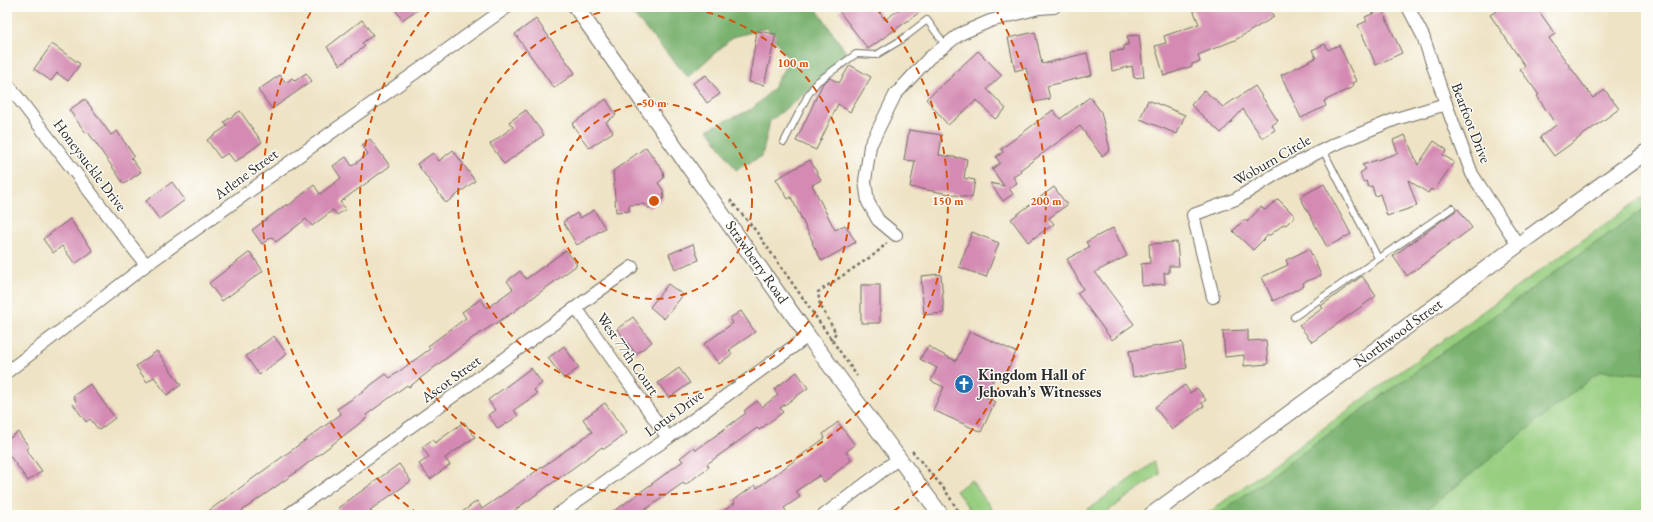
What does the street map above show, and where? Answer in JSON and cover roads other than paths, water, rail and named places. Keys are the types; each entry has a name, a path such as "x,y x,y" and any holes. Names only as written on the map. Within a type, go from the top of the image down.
{"street":[{"name":"Arlene Street","path":"7,372 146,265 507,7"},
{"name":"Strawberry Road","path":"576,7 808,336 941,515"},
{"path":"896,235 878,220 868,202 865,181 870,146 895,95 929,58 960,34 990,21 1039,8 1054,7"},
{"name":"Bearfoot Drive","path":"1408,7 1423,36 1472,174 1518,245"},
{"name":"Honeysuckle Drive","path":"7,85 146,265"},
{"name":"Woburn Circle","path":"1213,296 1193,215 1236,199 1281,171 1323,150 1396,119 1446,104"},
{"name":"Northwood Street","path":"1151,515 1646,152"},
{"name":"Ascot Street","path":"288,515 632,267"},
{"name":"West 77th Court","path":"576,308 668,438"},
{"name":"Lotus Drive","path":"557,515 668,438 808,336"},
{"path":"828,514 898,459"}],"lane":[{"path":"784,142 817,82 856,54 876,55 901,40 927,20 946,46"},
{"path":"1323,150 1378,258"},
{"path":"1294,317 1452,208"}],"place":[{"name":"Kingdom Hall of Jehovah’s Witnesses","path":"964,384"}]}
